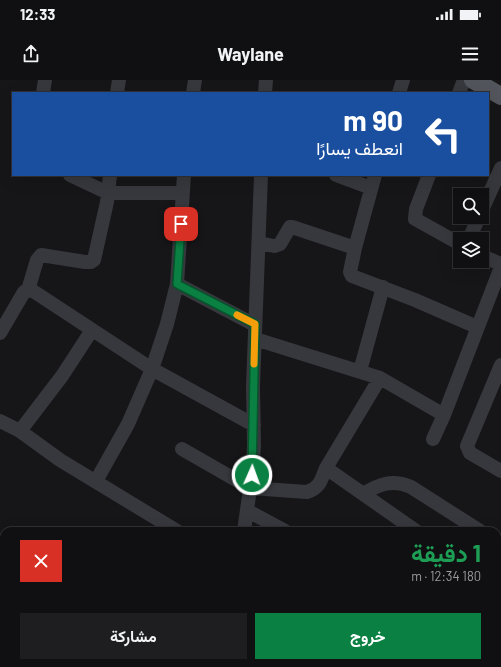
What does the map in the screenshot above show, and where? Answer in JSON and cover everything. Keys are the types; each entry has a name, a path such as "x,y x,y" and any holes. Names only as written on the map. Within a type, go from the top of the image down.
{"main road":[{"path":"473,80 501,96"}],"street":[{"path":"43,92 45,80"},
{"path":"117,92 119,80"},
{"path":"193,92 194,80"},
{"path":"265,92 266,80"},
{"path":"399,92 403,80"},
{"path":"459,92 464,80"},
{"path":"489,195 501,168"},
{"path":"72,176 108,192 182,194"},
{"path":"0,332 24,292 28,290 37,260 41,255 85,262 91,262 94,260 110,176"},
{"path":"96,481 128,424 152,369 163,338 177,284 184,176"},
{"path":"245,527 252,475 254,425 253,386 261,176"},
{"path":"342,176 373,181 355,248 350,272 352,276 416,300 477,327"},
{"path":"429,176 416,209 415,218 453,240"},
{"path":"259,243 274,246 280,244 287,230 292,227 355,248"},
{"path":"433,439 444,415 501,266 489,260"},
{"path":"177,284 255,324"},
{"path":"360,371 383,287"},
{"path":"28,290 33,291 152,369 254,425"},
{"path":"20,431 62,376 92,330"},
{"path":"255,339 380,378 444,415"},
{"path":"499,467 470,453 467,446 501,365"},
{"path":"182,449 250,488 307,492 314,490 318,486 326,468 380,378"},
{"path":"0,421 20,431 60,460 171,527"},
{"path":"326,468 410,527"},
{"path":"363,494 376,486 383,484 405,484 474,527"},
{"path":"248,511 278,527"}],"slow traffic":[{"path":"237,315 255,324 254,364"}],"route":[{"path":"181,224 177,284 255,324 253,386 254,446 252,475"}]}
